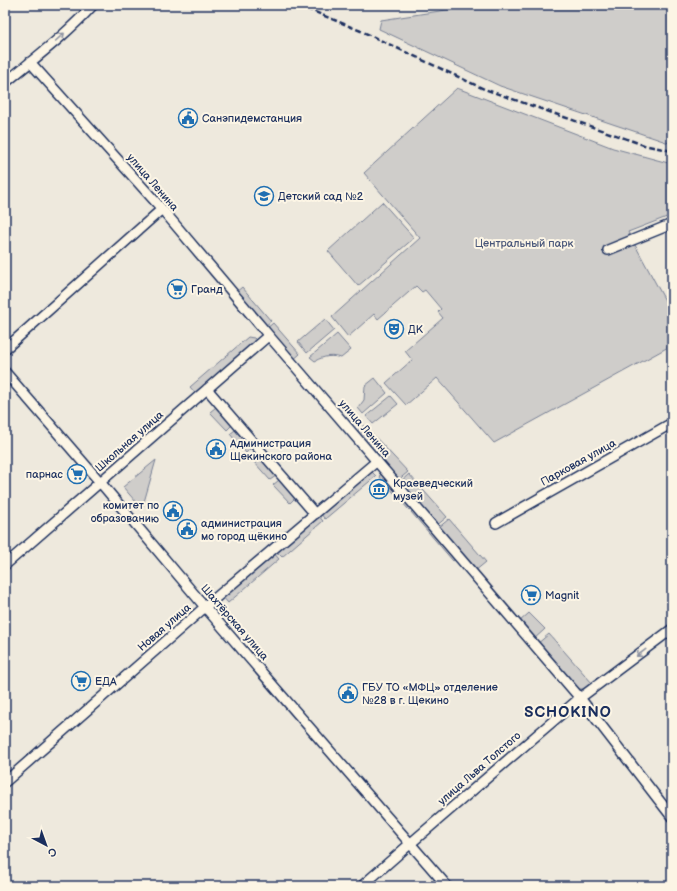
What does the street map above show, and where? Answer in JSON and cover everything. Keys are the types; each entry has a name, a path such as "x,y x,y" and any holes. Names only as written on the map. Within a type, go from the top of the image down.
{"street":[{"path":"5,83 82,18 93,5"},
{"name":"улица Ленина","path":"30,62 162,210 268,336 580,698 672,817"},
{"path":"5,349 162,210"},
{"path":"608,250 672,224"},
{"name":"Школьная улица","path":"5,565 268,336"},
{"name":"Шахтёрская улица","path":"5,372 205,607 447,886"},
{"path":"207,389 315,514"},
{"name":"Парковая улица","path":"496,523 672,423"},
{"name":"Новая улица","path":"5,782 205,607 377,461"},
{"name":"улица Льва Толстого","path":"362,886 580,698 672,630"}],"green space":[{"path":"479,5 672,5 672,144 500,86 379,29 381,20"},
{"name":"Центральный парк","path":"457,88 613,148 672,164 672,215 628,232 668,306 672,322 672,345 494,443 437,378 406,405 386,383 412,360 405,351 443,318 438,312 441,309 425,290 422,292 416,286 378,319 374,314 348,337 332,317 420,238 364,173"},
{"path":"382,202 414,238 358,286 328,251"},
{"path":"242,287 271,321 264,327 235,293"},
{"path":"325,319 334,330 307,353 298,342"},
{"path":"273,323 300,354 293,360 266,329"},
{"path":"337,334 351,350 341,358 328,356 315,361 310,357"},
{"path":"248,337 254,338 258,342 197,395 190,387"},
{"path":"375,378 387,393 363,414 358,408 364,400 365,386"},
{"path":"391,396 398,404 373,424 366,416"},
{"path":"216,407 232,425 227,430 210,412"},
{"path":"364,425 408,472 397,481 355,433"},
{"path":"235,430 251,448 246,453 230,434"},
{"path":"259,457 276,476 270,480 254,462"},
{"path":"156,460 142,509 123,487"},
{"path":"369,469 376,476 325,519 319,512"},
{"path":"384,472 414,506 409,510 379,476"},
{"path":"409,474 447,517 436,526 399,483"},
{"path":"279,480 295,498 290,503 273,485"},
{"path":"415,508 458,557 453,561 411,512"},
{"path":"317,514 323,521 282,557 275,550"},
{"path":"449,519 486,562 475,571 438,528"},
{"path":"273,552 279,559 228,603 222,596"},
{"path":"529,613 545,629 533,640 519,622"},
{"path":"549,634 592,683 584,689 576,689 537,644"}],"railway":[{"path":"298,5 361,31 484,89 644,145 672,151"}],"place":[{"name":"Санэпидемстанция","path":"188,118"},
{"name":"Детский сад №2","path":"264,196"},
{"name":"Гранд","path":"177,289"},
{"name":"ДК","path":"394,329"},
{"name":"Администрация Щекинского района","path":"216,449"},
{"name":"парнас","path":"77,474"},
{"name":"Краеведческий музей","path":"379,489"},
{"name":"комитет по образованию","path":"173,511"},
{"name":"администрация мо город щёкино","path":"187,529"},
{"name":"Magnit","path":"531,595"},
{"name":"ЕДА","path":"81,681"},
{"name":"ГБУ ТО «МФЦ» отделение №28 в г. Щекино","path":"348,693"}],"district":[{"name":"SCHOKINO","path":"568,712"}]}
